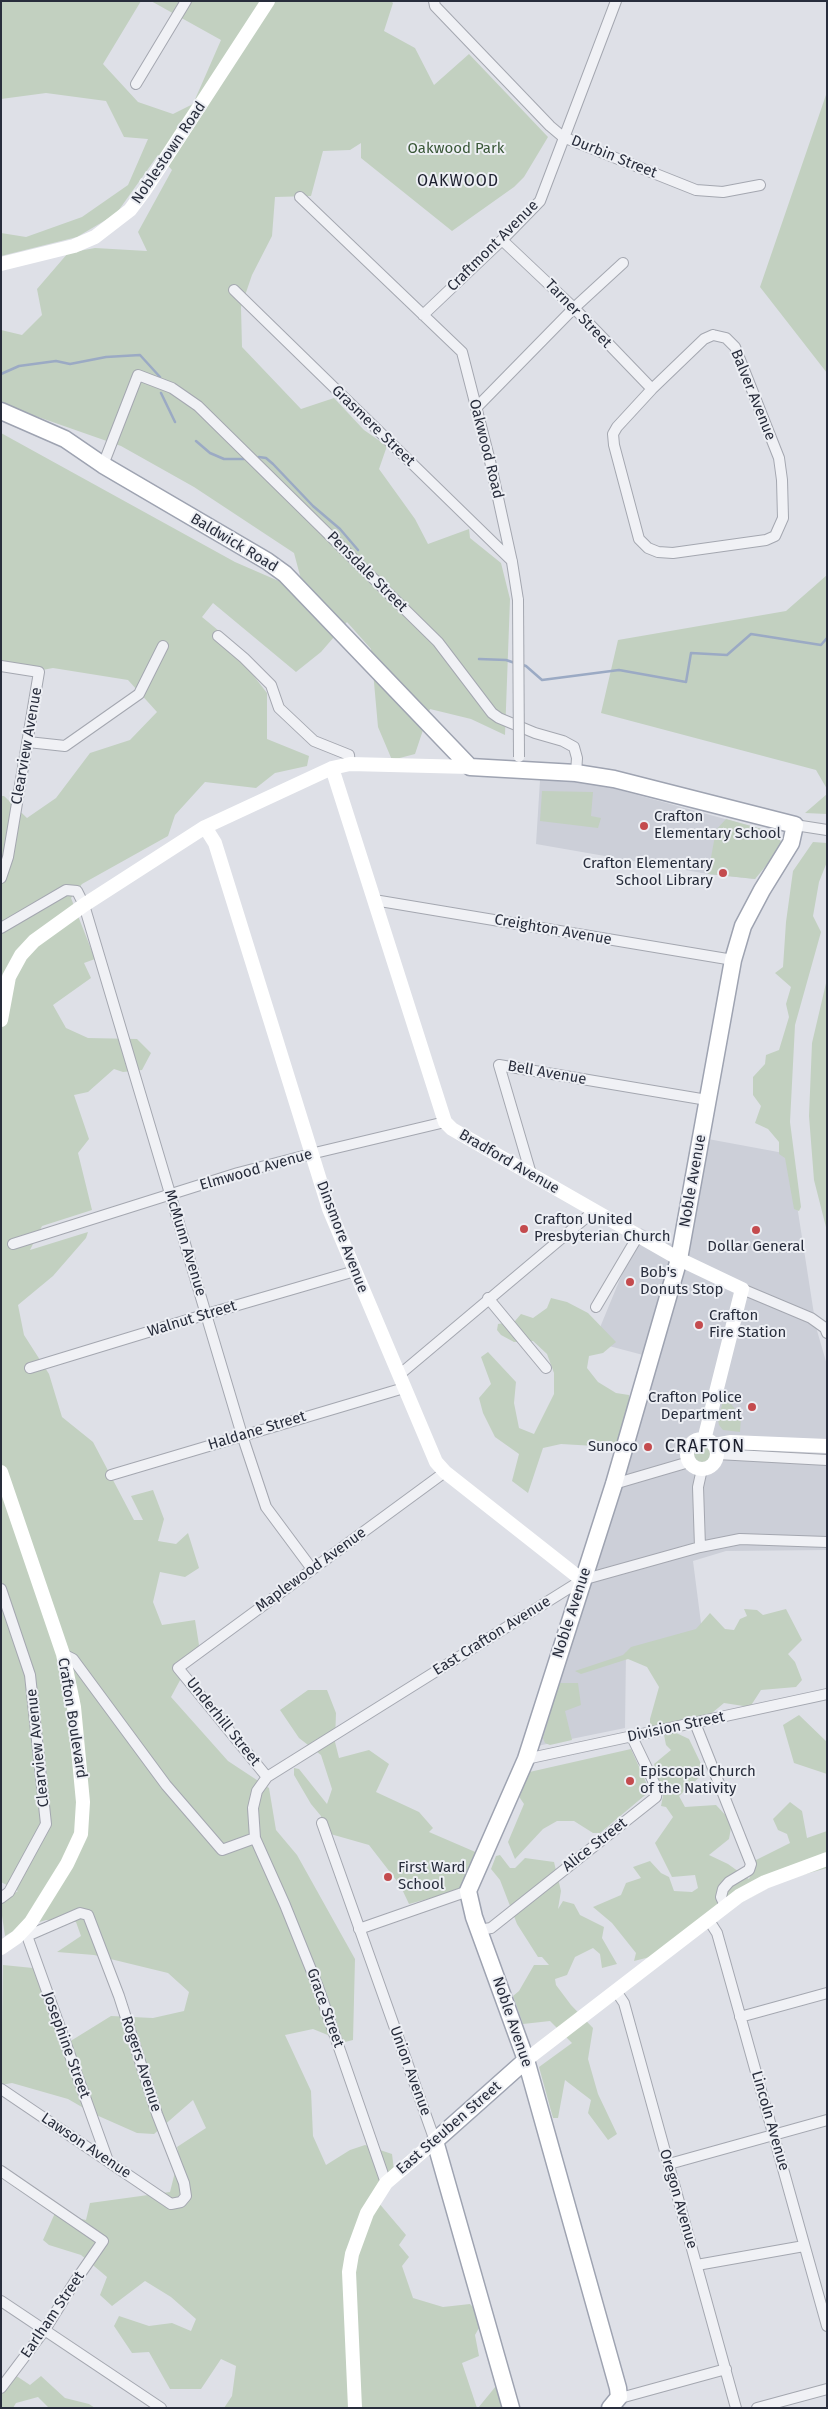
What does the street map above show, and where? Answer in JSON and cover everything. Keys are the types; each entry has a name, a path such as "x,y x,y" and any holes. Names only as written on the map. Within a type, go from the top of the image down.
{"main road":[{"name":"Noblestown Road","path":"1,264 74,246 95,238 130,210 268,1"},
{"name":"Baldwick Road","path":"1,411 64,439 103,465 267,561 285,574 470,767"},
{"path":"1,1020 9,977 21,955 34,941 84,905 206,828 332,768 350,764 470,767 519,763 614,780 795,824"},
{"name":"Bradford Avenue","path":"332,768 445,1122 452,1129 679,1260 742,1289"},
{"name":"Noble Avenue","path":"614,2402 618,2388 526,2060 479,1930 468,1891 526,1759 614,1484 679,1260 733,960 744,926 762,890 792,843 795,824"},
{"name":"Dinsmore Avenue","path":"206,828 215,843 328,1209 436,1462 445,1472 582,1580"},
{"path":"742,1289 712,1446 710,1466 696,1465 688,1457 689,1447 696,1441 712,1446 731,1442 827,1446"},
{"name":"Crafton Boulevard","path":"1,1472 63,1654 74,1707 83,1786 81,1834 67,1864 26,1933 1,1948"},
{"name":"East Steuben Street","path":"355,2408 349,2272 352,2254 367,2213 386,2183 526,2060 725,1906 765,1882 827,1859"},
{"name":"Union Avenue","path":"435,2141 511,2408"}],"street":[{"path":"136,84 186,1"},
{"name":"Durbin Street","path":"434,1 435,6 563,136 696,190 723,192 760,185"},
{"name":"Craftmont Avenue","path":"423,316 540,201 563,136 616,1"},
{"name":"Oakwood Road","path":"300,197 462,352 490,461 512,562 518,600 519,763"},
{"name":"Tarner Street","path":"502,240 574,308 652,389"},
{"path":"476,408 574,308 623,263"},
{"name":"Grasmere Street","path":"234,290 512,562"},
{"name":"Balver Avenue","path":"713,335 726,338 735,347 779,458 782,480 783,518 775,536 766,540 673,553 658,552 648,548 639,538 614,445 613,434 617,427 652,389 704,339 713,335"},
{"name":"Pensdale Street","path":"103,465 138,375 172,388 198,406 438,642 492,713 535,733 563,740 574,747 577,758 576,773"},
{"path":"218,636 271,685 279,708 314,741 349,754 350,764"},
{"path":"28,742 64,746 139,694 162,646"},
{"name":"Clearview Avenue","path":"1,666 40,672 1,878"},
{"path":"795,824 822,830"},
{"path":"1,928 66,890 77,891 84,905"},
{"name":"Creighton Avenue","path":"374,900 733,960"},
{"name":"McMunn Avenue","path":"84,905 242,1435 266,1508 312,1570"},
{"name":"Bell Avenue","path":"531,1174 499,1065 707,1100"},
{"name":"Elmwood Avenue","path":"13,1244 170,1195 311,1154 445,1122"},
{"name":"Haldane Street","path":"111,1475 242,1435 401,1381 488,1298 594,1211"},
{"path":"596,1307 638,1236"},
{"name":"Walnut Street","path":"30,1368 355,1271"},
{"name":"Bradford Avenue","path":"742,1289 811,1318 826,1330"},
{"path":"488,1298 546,1368"},
{"path":"712,1446 827,1460"},
{"path":"614,1484 696,1465 700,1547"},
{"name":"Maplewood Avenue","path":"178,1668 445,1472"},
{"name":"East Crafton Avenue","path":"267,1777 582,1580 700,1547 740,1539 827,1542"},
{"name":"Clearview Avenue","path":"1,1589 30,1675 46,1824 9,1892 1,1898"},
{"path":"63,1654 74,1659 166,1785 222,1850 255,1838 253,1808 256,1791 267,1777"},
{"name":"Underhill Street","path":"178,1668 267,1777"},
{"name":"Division Street","path":"526,1759 826,1696"},
{"path":"695,1723 751,1864 749,1870 729,1882 723,1889 721,1897 725,1906"},
{"name":"Alice Street","path":"479,1930 490,1928 656,1797 657,1789 632,1736"},
{"name":"Union Avenue","path":"322,1823 435,2141"},
{"name":"Grace Street","path":"255,1838 286,1905 318,1987 386,2183"},
{"path":"359,1929 468,1891"},
{"name":"Rogers Avenue","path":"26,1933 80,1914 88,1915 119,1996 157,2114 184,2183 186,2196 181,2202 171,2204"},
{"name":"Lincoln Avenue","path":"708,1919 717,1933 827,2326"},
{"name":"Josephine Street","path":"26,1933 108,2161"},
{"name":"Oregon Avenue","path":"616,1992 624,2003 736,2408"},
{"path":"740,2017 827,1993"},
{"name":"Lawson Avenue","path":"1,2089 171,2204"},
{"path":"669,2164 827,2120"},
{"name":"Earlham Street","path":"1,2171 103,2241 44,2331 1,2388"},
{"path":"697,2265 804,2246"},
{"path":"1,2301 161,2408"},
{"path":"614,2402 624,2397 726,2369"},
{"path":"758,2408 827,2388"}],"shaded area":[{"name":"Crafton Elementary School","path":"540,780 576,781 601,785 776,833 781,842 755,879 708,874 536,844"},
{"path":"708,1139 789,1154 816,1327 827,1365 827,1550 726,1551 693,1561 702,1631 626,1652 625,1728 537,1746 555,1652 643,1355 594,1342 641,1228 687,1252"}],"green space":[{"name":"Oakwood Park","path":"1,1 141,1 103,64 138,102 173,114 193,104 221,40 151,1 391,1 393,3 384,31 415,48 434,85 469,54 548,137 524,177 514,187 452,231 361,158 361,143 350,150 323,151 311,196 275,197 272,236 252,275 241,307 242,347 301,409 334,398 364,430 387,446 379,469 415,519 428,544 469,529 470,538 501,563 510,599 505,735 471,719 430,709 415,754 392,760 378,727 371,649 347,622 321,652 296,672 213,603 202,617 219,631 267,693 267,739 309,756 307,766 275,773 256,788 205,782 175,815 168,836 82,884 71,898 95,959 84,963 91,978 53,1005 66,1028 88,1038 137,1039 151,1053 142,1070 123,1072 114,1069 88,1092 74,1095 89,1139 78,1153 92,1210 42,1226 30,1250 88,1232 86,1238 53,1276 18,1305 24,1335 49,1374 62,1417 93,1442 134,1520 143,1520 131,1496 153,1490 164,1519 158,1541 176,1544 188,1533 199,1568 185,1577 160,1572 153,1602 162,1625 195,1620 199,1645 171,1697 228,1761 269,1788 276,1830 297,1855 355,1959 353,2040 345,2042 313,2029 285,2035 311,2091 313,2136 326,2165 350,2150 365,2145 392,2154 394,2170 372,2195 406,2235 399,2245 409,2257 402,2266 413,2298 443,2307 470,2304 477,2311 479,2328 475,2335 479,2356 462,2363 477,2408 224,2408 232,2396 236,2366 221,2359 201,2389 170,2389 149,2352 132,2353 114,2326 119,2316 149,2326 172,2323 191,2331 196,2319 171,2297 145,2281 112,2306 100,2295 107,2277 81,2255 49,2245 43,2240 55,2213 86,2220 90,2203 170,2192 179,2156 177,2147 206,2128 193,2100 154,2134 137,2133 94,2114 68,2099 12,2083 1,2085 3,1965 43,1969 69,2042 111,2016 153,2018 184,2011 189,1992 168,1973 94,1955 57,1952 81,1936 76,1922 46,1920 17,1929 5,1936 1,1909 1,1901 18,1891 1,1882 1,796 4,796 27,818 56,798 90,753 130,740 157,712 128,680 53,668 37,671 1,665 1,433 235,562 281,582 302,583 294,553 194,487 121,446 1,404 1,330 22,335 42,315 37,289 68,253 95,248 147,251 138,232 172,170 158,155 116,214 77,237 1,256 1,233 26,237 82,217 128,185 148,139 124,137 106,101 46,93 1,99"},
{"path":"827,92 827,373 760,287"},
{"path":"827,575 827,789 816,770 601,713 618,640 786,611"},
{"path":"542,791 593,792 591,816 601,818 598,828 540,821"},
{"path":"827,794 827,814 805,813"},
{"path":"726,819 776,833 781,842 780,849 755,879 708,874 716,830"},
{"path":"813,842 827,843 827,862 819,882 813,916 821,932 795,1025 790,1122 801,1207 799,1211 794,1209 785,1158 779,1154 779,1142 768,1129 755,1123 761,1106 753,1095 753,1077 765,1064 766,1055 779,1050 789,1017 786,1004 791,987 775,973 783,967 786,922 793,871"},
{"path":"827,979 827,1231 814,1180 809,1116 812,1043"},
{"path":"551,1298 567,1302 588,1313 616,1342 603,1353 589,1356 587,1368 598,1382 616,1393 629,1395 629,1409 619,1441 612,1447 561,1444 543,1448 528,1493 512,1481 519,1454 495,1437 483,1413 479,1398 491,1384 481,1357 488,1352 516,1382 514,1403 519,1428 534,1434 554,1394 554,1373 547,1354 533,1341 514,1342 501,1335 497,1330 498,1324 515,1321 521,1314 533,1318 547,1308"},
{"path":"723,1401 731,1404 739,1414 741,1418 740,1432 723,1430 719,1425 718,1420"},
{"path":"699,1446 705,1446 710,1451 708,1460 699,1462 694,1457 694,1451"},
{"path":"744,1609 757,1610 763,1615 786,1609 802,1640 788,1654 795,1662 802,1680 796,1687 761,1690 750,1707 724,1703 706,1718 650,1727 650,1719 659,1687 647,1667 628,1659 581,1674 575,1671 623,1655 631,1647 696,1629 710,1613 725,1629 734,1630 740,1619 747,1616"},
{"path":"559,1683 578,1683 581,1705 565,1711 572,1740 550,1745 545,1743 543,1738"},
{"path":"308,1690 327,1690 336,1713 335,1742 339,1758 369,1750 389,1764 376,1792 419,1812 433,1828 429,1832 480,1854 470,1879 457,1891 409,1904 400,1885 369,1845 320,1831 321,1816 311,1804 294,1775 294,1768 299,1769 327,1804 332,1789 321,1755 299,1738 280,1710"},
{"path":"799,1715 827,1742 827,1774 794,1763 783,1725"},
{"path":"672,1731 689,1739 705,1772 679,1796 685,1807 716,1805 732,1822 729,1839 709,1855 728,1864 749,1879 756,1860 790,1843 787,1834 778,1830 773,1819 790,1802 802,1811 807,1838 827,1831 827,1868 781,1881 720,1914 654,1956 634,1961 636,1953 612,1923 593,1907 621,1895 626,1883 641,1878 633,1867 650,1861 661,1873 669,1877 674,1891 692,1892 698,1888 695,1875 672,1877 655,1843 673,1817 666,1807 661,1806 663,1796 654,1764 671,1750 666,1745 664,1735"},
{"path":"631,1749 650,1791 600,1833 593,1833 574,1821 557,1821 543,1829 515,1859 508,1842 524,1804 516,1792 525,1773"},
{"path":"500,1855 510,1868 515,1868 525,1858 554,1862 561,1891 558,1909 563,1901 574,1904 580,1915 604,1927 602,1938 617,1964 602,1968 600,1954 593,1948 575,1957 567,1975 555,1979 556,1985 571,2005 593,2028 588,2059 598,2094 617,2134 608,2140 588,2113 591,2100 565,2080 558,2118 553,2118 539,2067 572,2043 550,2021 523,2024 513,1996 519,1991 534,1965 549,1965 542,1957 538,1957 517,1924 500,1880 491,1869 496,1856"},
{"path":"15,2375 30,2385 41,2376 65,2398 89,2404 95,2408 49,2408 38,2397 16,2403 13,2408 1,2408 1,2396"},
{"path":"496,2386 512,2393 516,2408 478,2408"}],"waterway":[{"path":"1,374 19,366 56,361 70,364 106,357 140,355 160,377"},
{"path":"161,393 175,422"},
{"path":"196,441 210,453 224,459 244,459"},
{"path":"259,457 266,458 273,464 313,506 340,529 358,550"},
{"path":"520,664 526,666 542,680 619,670 686,682 691,653 727,655 751,634 821,645 827,638"},
{"path":"479,659 506,660 515,663"}],"place":[{"name":"Crafton Elementary School","path":"644,826"},
{"name":"Crafton Elementary School Library","path":"723,873"},
{"name":"Crafton United Presbyterian Church","path":"524,1229"},
{"name":"Dollar General","path":"756,1230"},
{"name":"Bob's Donuts Stop","path":"630,1282"},
{"name":"Crafton Fire Station","path":"699,1325"},
{"name":"Crafton Police Department","path":"752,1407"},
{"name":"Sunoco","path":"648,1447"},
{"name":"Episcopal Church of the Nativity","path":"630,1781"},
{"name":"First Ward School","path":"388,1877"}],"district":[{"name":"OAKWOOD","path":"458,182"},
{"name":"CRAFTON","path":"705,1447"}]}
